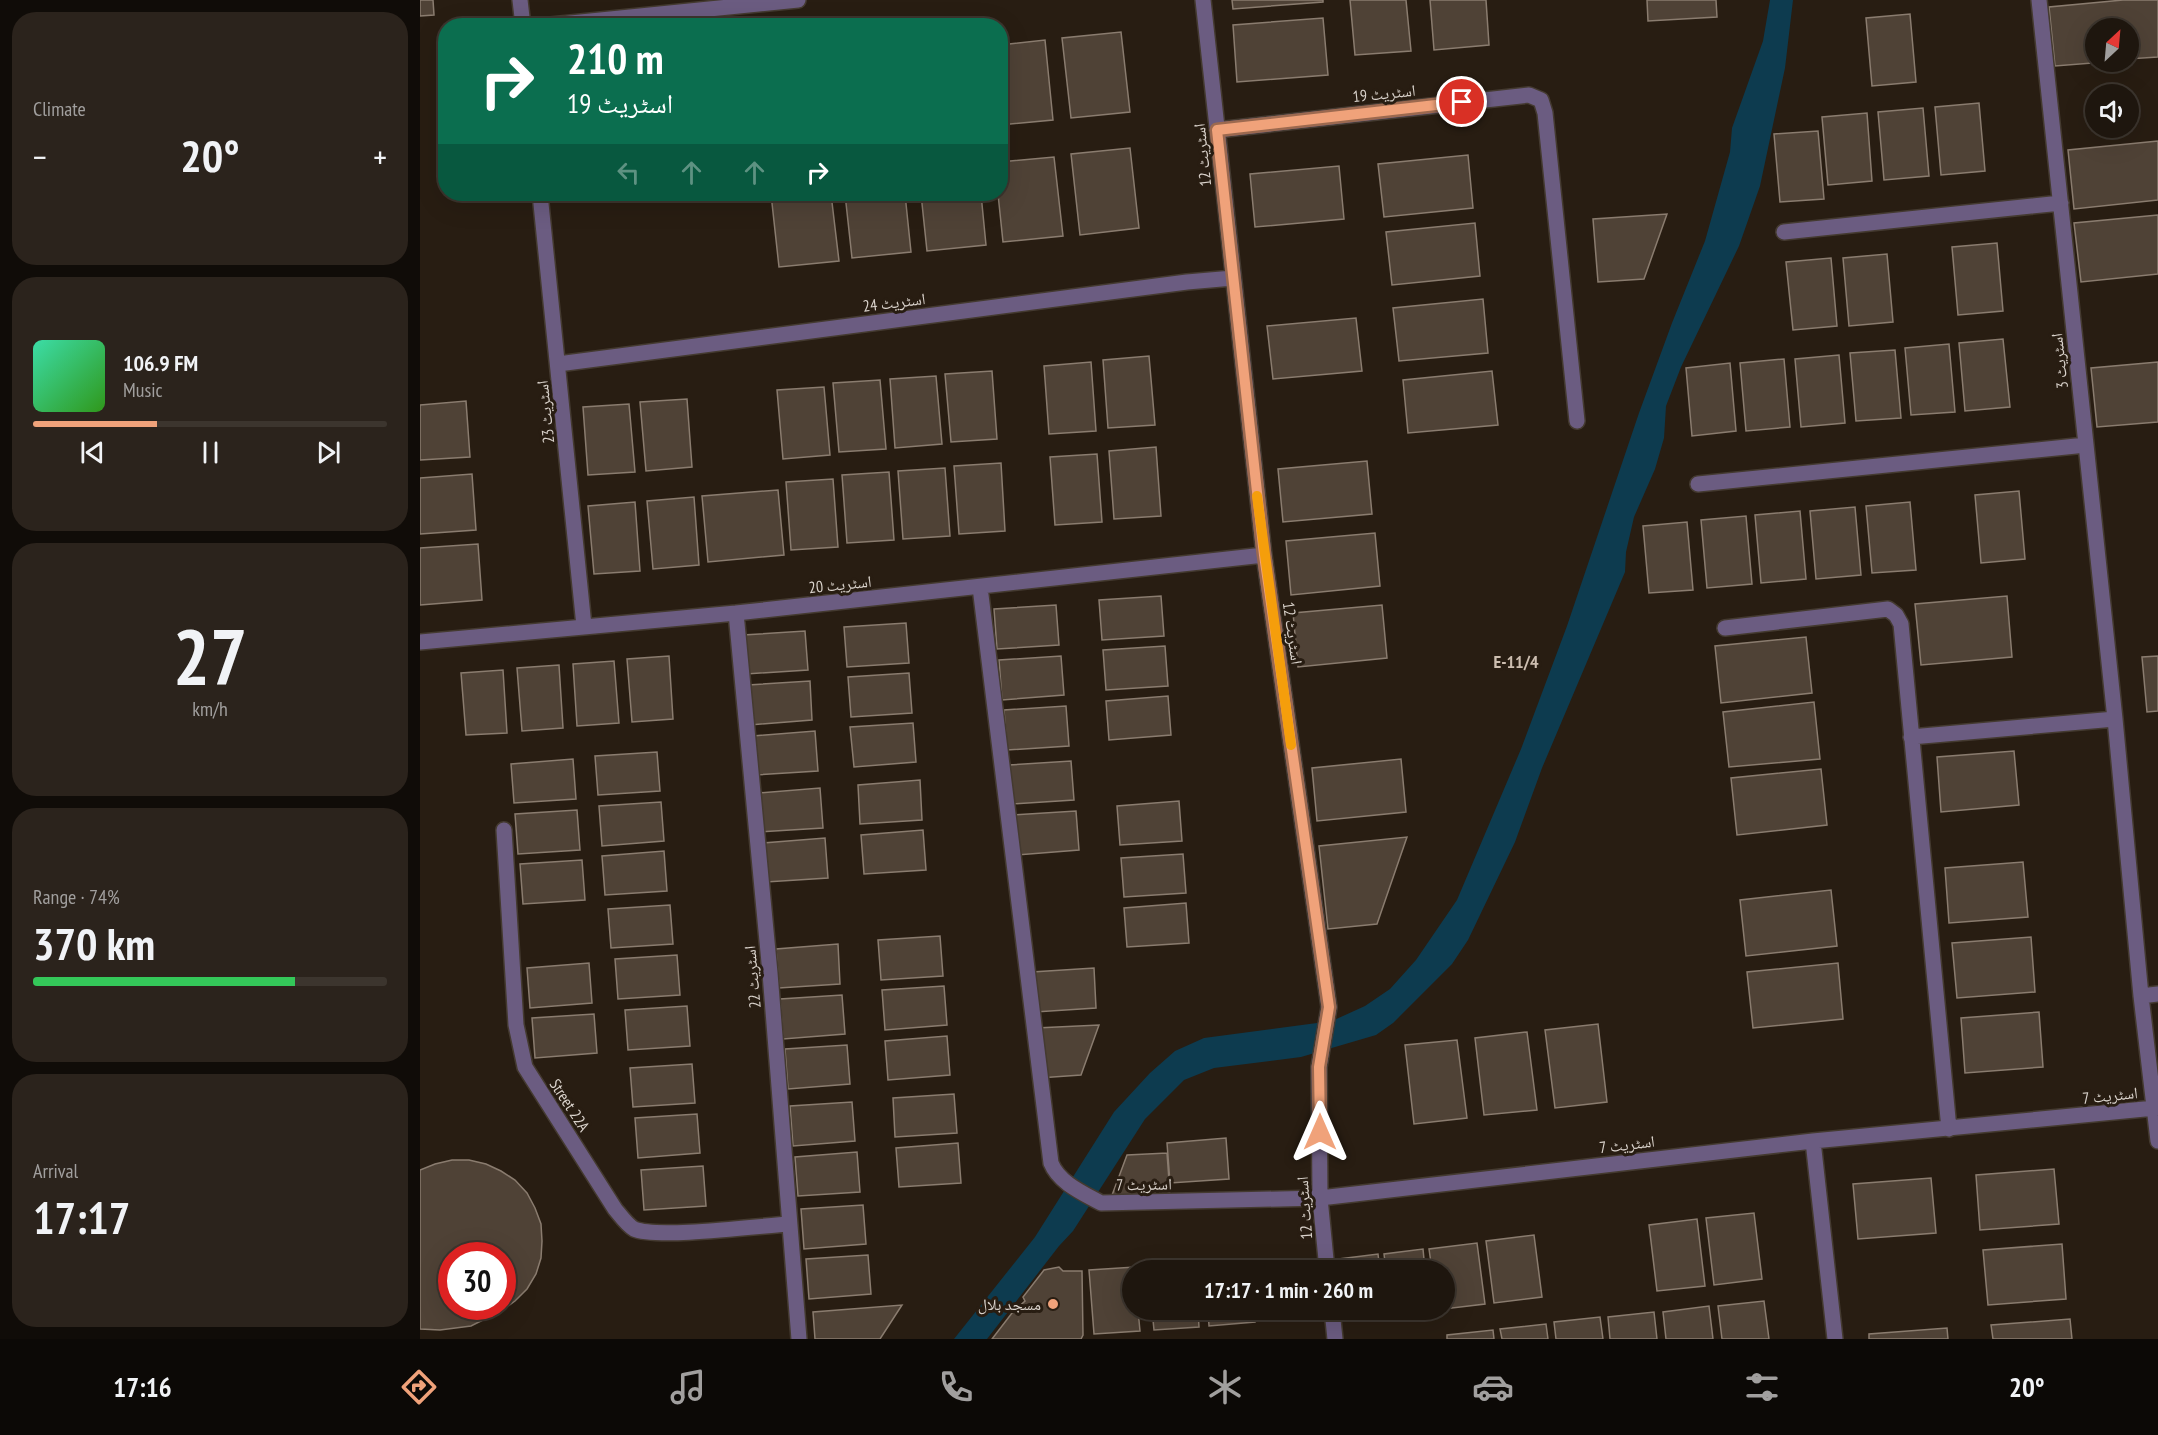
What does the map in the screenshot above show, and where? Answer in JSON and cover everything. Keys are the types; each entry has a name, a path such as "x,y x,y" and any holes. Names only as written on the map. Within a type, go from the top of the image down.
{"street":[{"path":"520,0 522,18"},
{"path":"620,18 798,0"},
{"name":"اسٹریٹ 12","path":"1203,0 1264,555 1329,1007 1319,1067 1320,1198 1326,1260"},
{"name":"اسٹریٹ 3","path":"2039,0 2115,719 2141,996 2158,1141"},
{"name":"اسٹریٹ 19","path":"1217,130 1529,94 1541,100 1545,113 1577,421"},
{"name":"اسٹریٹ 23","path":"541,201 584,626"},
{"path":"1784,232 2061,203"},
{"name":"اسٹریٹ 24","path":"558,364 1186,282 1233,278"},
{"path":"1698,484 2086,445"},
{"name":"اسٹریٹ 20","path":"420,642 736,613 1264,555"},
{"name":"اسٹریٹ 7","path":"980,587 1051,1163 1058,1175 1071,1186 1101,1203 1320,1198 1814,1141 2155,1108"},
{"path":"1725,628 1888,609 1896,615 1901,624 1949,1129"},
{"name":"اسٹریٹ 22","path":"736,613 770,973 799,1339"},
{"path":"1911,737 2115,719"},
{"name":"Street 22A","path":"504,830 516,1025 525,1067 615,1209 634,1228 645,1231 669,1233 789,1224"},
{"path":"2141,996 2158,994"},
{"path":"1814,1141 1834,1339"},
{"path":"1333,1320 1335,1339"}],"water":[{"path":"1770,0 1793,0 1785,68 1760,186 1739,246 1681,367 1666,406 1664,438 1655,469 1634,517 1626,552 1625,572 1542,768 1515,842 1468,940 1452,964 1393,1023 1376,1035 1301,1057 1214,1068 1184,1080 1145,1119 1073,1231 987,1339 954,1339 1035,1237 1114,1112 1150,1073 1175,1051 1204,1038 1332,1021 1365,1006 1390,989 1416,960 1457,900 1521,749 1567,626 1639,413 1705,241 1730,152 1732,128 1763,41"}],"building":[{"path":"420,0 433,0 434,15 420,16"},
{"path":"1232,0 1323,0 1323,2 1233,9"},
{"path":"1350,0 1406,0 1411,51 1355,55"},
{"path":"1430,0 1486,0 1489,45 1434,50"},
{"path":"1647,0 1716,0 1717,17 1648,21"},
{"path":"2123,0 2158,0 2158,57 2139,58 2139,18 2085,18 2085,64 2055,66 2049,7"},
{"path":"1910,14 1916,82 1872,86 1866,18"},
{"path":"1323,18 1328,75 1237,82 1233,25"},
{"path":"1121,32 1130,112 1071,118 1062,38"},
{"path":"1045,40 1053,120 1008,124 1008,44"},
{"path":"1979,103 1985,171 1941,175 1935,107"},
{"path":"1923,108 1929,176 1884,180 1878,112"},
{"path":"1867,113 1872,181 1828,185 1822,117"},
{"path":"1818,131 1824,199 1780,202 1774,134"},
{"path":"2158,141 2158,200 2074,209 2068,150"},
{"path":"1130,148 1139,228 1080,235 1071,154"},
{"path":"1468,155 1473,208 1384,217 1378,164"},
{"path":"1054,157 1063,236 1003,242 999,201 1008,201 1008,161"},
{"path":"1339,166 1344,219 1255,227 1250,174"},
{"path":"772,201 832,201 839,261 779,267"},
{"path":"846,201 906,201 911,252 852,258"},
{"path":"922,201 982,201 986,245 927,251"},
{"path":"1667,214 1644,279 1598,282 1593,219"},
{"path":"2158,215 2158,274 2081,282 2074,223"},
{"path":"1475,223 1480,276 1392,285 1386,232"},
{"path":"1997,243 2003,311 1958,315 1952,247"},
{"path":"1887,254 1893,322 1849,326 1843,258"},
{"path":"1831,258 1837,326 1793,330 1786,262"},
{"path":"1483,299 1488,353 1399,361 1393,308"},
{"path":"1356,318 1362,371 1273,379 1267,326"},
{"path":"2003,339 2010,407 1965,411 1959,343"},
{"path":"1949,344 1955,412 1911,415 1905,348"},
{"path":"1895,350 1901,418 1856,421 1850,353"},
{"path":"1839,355 1845,423 1801,427 1795,359"},
{"path":"1149,356 1155,425 1108,428 1103,360"},
{"path":"1784,359 1790,427 1746,431 1740,363"},
{"path":"1091,362 1096,431 1049,434 1044,366"},
{"path":"2158,362 2158,422 2097,427 2091,368"},
{"path":"1730,363 1736,431 1692,436 1686,368"},
{"path":"992,371 997,439 951,442 945,374"},
{"path":"1492,371 1498,425 1408,433 1403,380"},
{"path":"936,376 942,444 895,448 890,379"},
{"path":"880,380 886,449 839,452 833,383"},
{"path":"824,387 830,455 783,459 777,390"},
{"path":"687,399 692,467 646,471 640,402"},
{"path":"466,401 470,457 420,460 420,405"},
{"path":"629,404 635,472 588,475 583,407"},
{"path":"1156,447 1161,516 1114,519 1109,451"},
{"path":"1097,454 1102,522 1055,525 1050,457"},
{"path":"1367,461 1372,514 1283,522 1278,469"},
{"path":"1001,463 1005,531 959,534 954,466"},
{"path":"945,468 950,536 903,539 898,471"},
{"path":"889,472 894,540 847,543 842,475"},
{"path":"472,474 476,530 420,534 420,478"},
{"path":"833,479 838,547 791,550 786,482"},
{"path":"778,490 784,555 708,562 702,496"},
{"path":"2019,491 2025,559 1981,563 1975,495"},
{"path":"694,497 699,565 653,569 647,501"},
{"path":"635,502 640,571 594,574 588,506"},
{"path":"1910,502 1916,570 1872,573 1866,506"},
{"path":"1855,507 1861,575 1816,579 1810,511"},
{"path":"1800,511 1806,579 1761,583 1755,515"},
{"path":"1746,516 1752,584 1707,588 1701,520"},
{"path":"1687,522 1693,590 1649,593 1643,526"},
{"path":"1375,533 1380,586 1291,595 1286,541"},
{"path":"478,544 482,600 420,605 420,548"},
{"path":"1161,596 1164,636 1102,640 1099,600"},
{"path":"2007,596 2012,657 1921,665 1915,604"},
{"path":"1056,605 1059,645 997,649 994,609"},
{"path":"1382,605 1387,658 1298,667 1293,613"},
{"path":"906,623 909,663 847,667 844,627"},
{"path":"805,631 808,670 746,674 743,635"},
{"path":"1806,637 1812,693 1721,703 1715,646"},
{"path":"1165,646 1168,686 1106,690 1103,650"},
{"path":"669,656 673,719 632,722 627,659"},
{"path":"1061,656 1064,695 1002,700 999,660"},
{"path":"2158,656 2158,711 2147,712 2142,657"},
{"path":"614,661 619,723 577,726 573,664"},
{"path":"559,665 563,728 522,731 517,668"},
{"path":"503,670 507,733 466,735 461,673"},
{"path":"909,673 912,713 851,717 848,677"},
{"path":"810,681 812,720 750,725 748,685"},
{"path":"1168,696 1171,735 1109,740 1106,701"},
{"path":"1814,702 1820,759 1729,767 1723,712"},
{"path":"1066,706 1069,746 1007,750 1004,710"},
{"path":"913,723 916,762 854,767 850,727"},
{"path":"815,731 818,771 756,775 753,736"},
{"path":"2014,751 2019,805 1941,812 1937,757"},
{"path":"657,752 660,791 598,795 595,756"},
{"path":"573,759 576,799 514,803 511,764"},
{"path":"1401,759 1406,812 1317,821 1312,768"},
{"path":"1071,761 1074,800 1012,804 1009,765"},
{"path":"1821,769 1827,825 1737,835 1731,778"},
{"path":"920,780 922,820 860,824 858,785"},
{"path":"820,788 823,828 760,832 758,793"},
{"path":"1179,801 1182,841 1120,845 1117,806"},
{"path":"661,802 664,841 602,846 599,806"},
{"path":"577,810 580,850 518,854 515,814"},
{"path":"1076,811 1079,850 1017,855 1014,815"},
{"path":"923,830 926,870 864,874 861,835"},
{"path":"1407,837 1377,924 1328,929 1319,846"},
{"path":"825,838 828,878 766,882 763,843"},
{"path":"664,851 667,891 605,895 602,856"},
{"path":"1183,854 1186,893 1124,897 1121,858"},
{"path":"582,860 585,900 523,904 520,864"},
{"path":"2023,862 2028,917 1949,923 1945,868"},
{"path":"1831,890 1837,946 1746,956 1740,900"},
{"path":"1186,903 1189,943 1127,947 1124,908"},
{"path":"670,905 673,944 611,948 608,909"},
{"path":"940,936 943,976 881,980 878,940"},
{"path":"2031,937 2035,992 1957,998 1952,943"},
{"path":"838,944 840,984 779,988 776,949"},
{"path":"677,955 680,995 618,999 615,959"},
{"path":"589,963 592,1003 530,1008 527,968"},
{"path":"1838,963 1843,1019 1753,1028 1747,972"},
{"path":"1094,968 1096,1008 1035,1012 1032,972"},
{"path":"944,986 947,1025 885,1030 882,990"},
{"path":"842,995 845,1034 783,1039 780,999"},
{"path":"687,1006 690,1046 628,1050 625,1010"},
{"path":"2039,1012 2043,1067 1965,1073 1961,1018"},
{"path":"594,1014 597,1053 535,1058 532,1018"},
{"path":"1598,1024 1607,1102 1555,1108 1545,1030"},
{"path":"1099,1025 1081,1075 1039,1078 1036,1028"},
{"path":"1527,1032 1537,1110 1484,1115 1475,1038"},
{"path":"947,1036 950,1075 888,1080 885,1041"},
{"path":"1457,1040 1467,1118 1414,1124 1405,1045"},
{"path":"847,1045 850,1084 788,1089 785,1049"},
{"path":"692,1064 695,1103 633,1107 630,1068"},
{"path":"954,1094 957,1133 895,1137 893,1098"},
{"path":"852,1102 855,1141 793,1146 790,1106"},
{"path":"697,1114 700,1153 638,1158 635,1118"},
{"path":"1226,1138 1229,1179 1170,1183 1167,1143"},
{"path":"958,1143 961,1183 899,1187 896,1148"},
{"path":"857,1152 860,1192 798,1196 795,1157"},
{"path":"1167,1153 1170,1194 1111,1198 1127,1155"},
{"path":"452,1160 469,1160 486,1164 515,1180 527,1193 541,1224 541,1258 536,1274 527,1289 516,1300 516,1242 438,1242 438,1320 483,1320 471,1326 440,1330 420,1329 420,1170"},
{"path":"703,1166 706,1206 644,1210 641,1170"},
{"path":"2054,1169 2059,1224 1980,1230 1976,1175"},
{"path":"1931,1178 1936,1233 1858,1239 1853,1184"},
{"path":"863,1205 866,1244 804,1249 801,1209"},
{"path":"1754,1213 1762,1279 1714,1285 1706,1218"},
{"path":"1697,1219 1705,1286 1657,1291 1649,1225"},
{"path":"1534,1235 1542,1297 1494,1303 1486,1241"},
{"path":"1477,1243 1485,1304 1455,1308 1455,1260 1431,1260 1429,1249"},
{"path":"2062,1244 2066,1299 1988,1305 1983,1250"},
{"path":"1423,1249 1424,1260 1385,1260 1384,1254"},
{"path":"1378,1254 1379,1260 1339,1260"},
{"path":"868,1255 871,1294 809,1299 806,1259"},
{"name":"مسجد بلال","path":"1059,1267 1063,1271 1082,1271 1083,1335 1081,1339 992,1339 1012,1313 1025,1301 1023,1297 1044,1270"},
{"path":"1122,1268 1122,1320 1139,1320 1140,1331 1094,1334 1089,1270"},
{"path":"1764,1301 1769,1339 1722,1339 1718,1306"},
{"path":"902,1305 880,1339 815,1339 813,1312"},
{"path":"1709,1306 1713,1339 1666,1339 1663,1312"},
{"path":"1654,1312 1657,1339 1610,1339 1608,1317"},
{"path":"1600,1317 1603,1339 1556,1339 1554,1322"},
{"path":"2070,1319 2072,1339 1993,1339 1991,1325"},
{"path":"1153,1320 1199,1320 1199,1327 1154,1330"},
{"path":"1209,1320 1255,1320 1255,1322 1209,1326"},
{"path":"1546,1324 1548,1339 1502,1339 1500,1329"},
{"path":"1947,1328 1948,1339 1869,1339 1869,1334"},
{"path":"1493,1330 1494,1339 1447,1339 1447,1335"}],"slow traffic":[{"path":"1257,496 1291,745"}],"place":[{"name":"مسجد بلال","path":"1053,1304"}],"district":[{"name":"E-11/4","path":"1516,661"}],"route":[{"path":"1320,1132 1319,1067 1329,1007 1264,555 1217,130 1462,102"}]}
